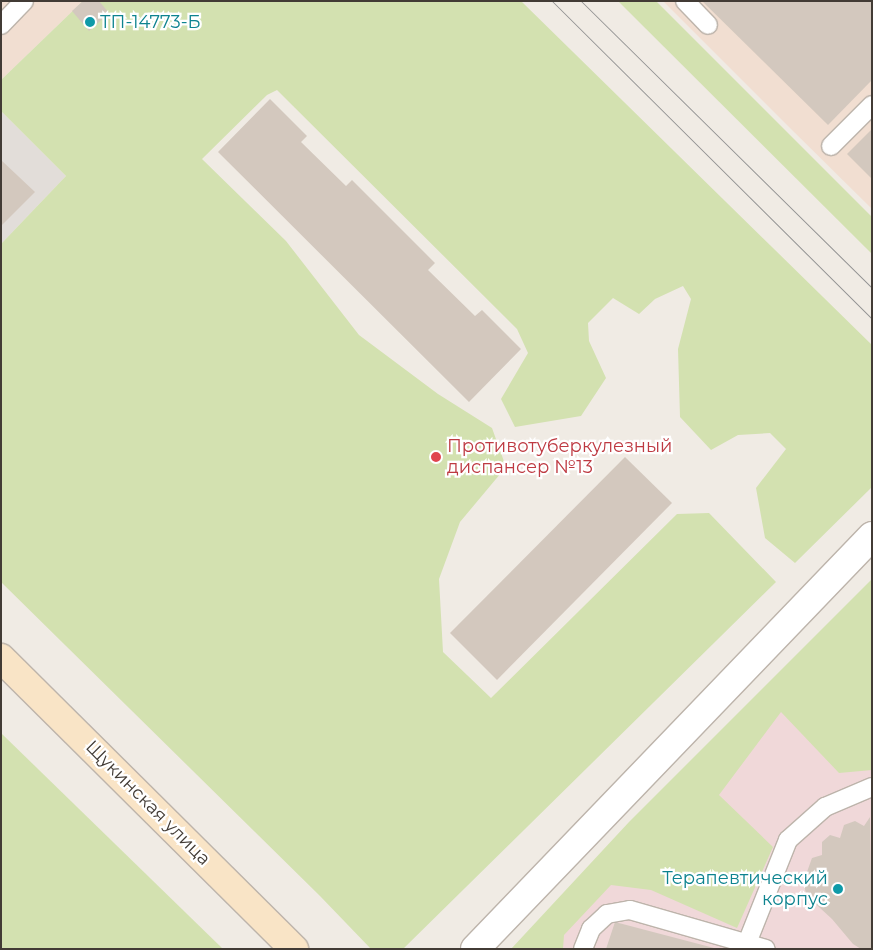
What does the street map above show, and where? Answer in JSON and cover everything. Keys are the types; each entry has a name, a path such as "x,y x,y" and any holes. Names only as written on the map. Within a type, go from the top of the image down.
{"main road":[{"name":"Щукинская улица","path":"1,658 294,949"}],"street":[{"path":"475,949 872,536"}],"lane":[{"path":"1,25 24,1"},
{"path":"685,1 708,25"},
{"path":"831,146 872,105"},
{"path":"747,943 788,840 825,807 872,787"},
{"path":"583,949 591,929 607,914 630,910 766,949"}],"shaded area":[{"path":"1,1 83,1 1,80"},
{"path":"663,1 872,1 872,209 787,125"},
{"path":"1,111 66,176 1,244"},
{"path":"872,598 872,949 529,949"}],"green space":[{"name":"Противотуберкулезный диспансер №13","path":"83,1 521,1 872,345 872,487 795,563 765,538 756,488 786,449 770,433 738,435 711,450 680,417 678,349 691,299 683,286 655,299 639,314 613,298 588,323 589,341 606,378 581,416 515,427 501,399 528,353 517,329 277,90 267,95 202,159 286,241 359,335 438,394 492,428 506,467 460,522 439,579 443,652 491,698 677,514 709,513 776,582 403,949 371,949 320,896 1,582 1,244 66,176 1,111 1,80"},
{"path":"618,1 656,1 872,217 872,254"},
{"path":"872,579 872,770 839,773 781,712 719,795 773,847 737,928 651,890 611,885 564,935 563,949 511,949 629,822"},
{"path":"1,733 223,949 1,949"}],"building":[{"name":"ТП-14773-Б","path":"83,1 99,1 109,13 89,31 72,11"},
{"path":"702,1 872,1 872,80 828,125"},
{"path":"270,99 307,136 301,142 346,186 352,180 435,263 428,270 475,316 482,310 521,349 469,402 218,152"},
{"path":"872,129 872,179 847,154"},
{"path":"1,160 35,192 1,226"},
{"path":"625,457 672,503 497,680 450,633"},
{"name":"Терапевтический корпус","path":"870,817 872,949 861,949 853,944 832,919 807,896 803,883 812,858 822,855 822,842 830,835 840,838 844,825 855,821 864,826"},
{"name":"Терапевтический корпус","path":"615,922 714,948 714,949 606,949"}],"tram line":[{"path":"552,1 872,319"},
{"path":"581,1 872,288"}],"place":[{"name":"ТП-14773-Б","path":"90,22"},
{"name":"Противотуберкулезный диспансер №13","path":"436,457"},
{"name":"Терапевтический корпус","path":"838,889"}]}
